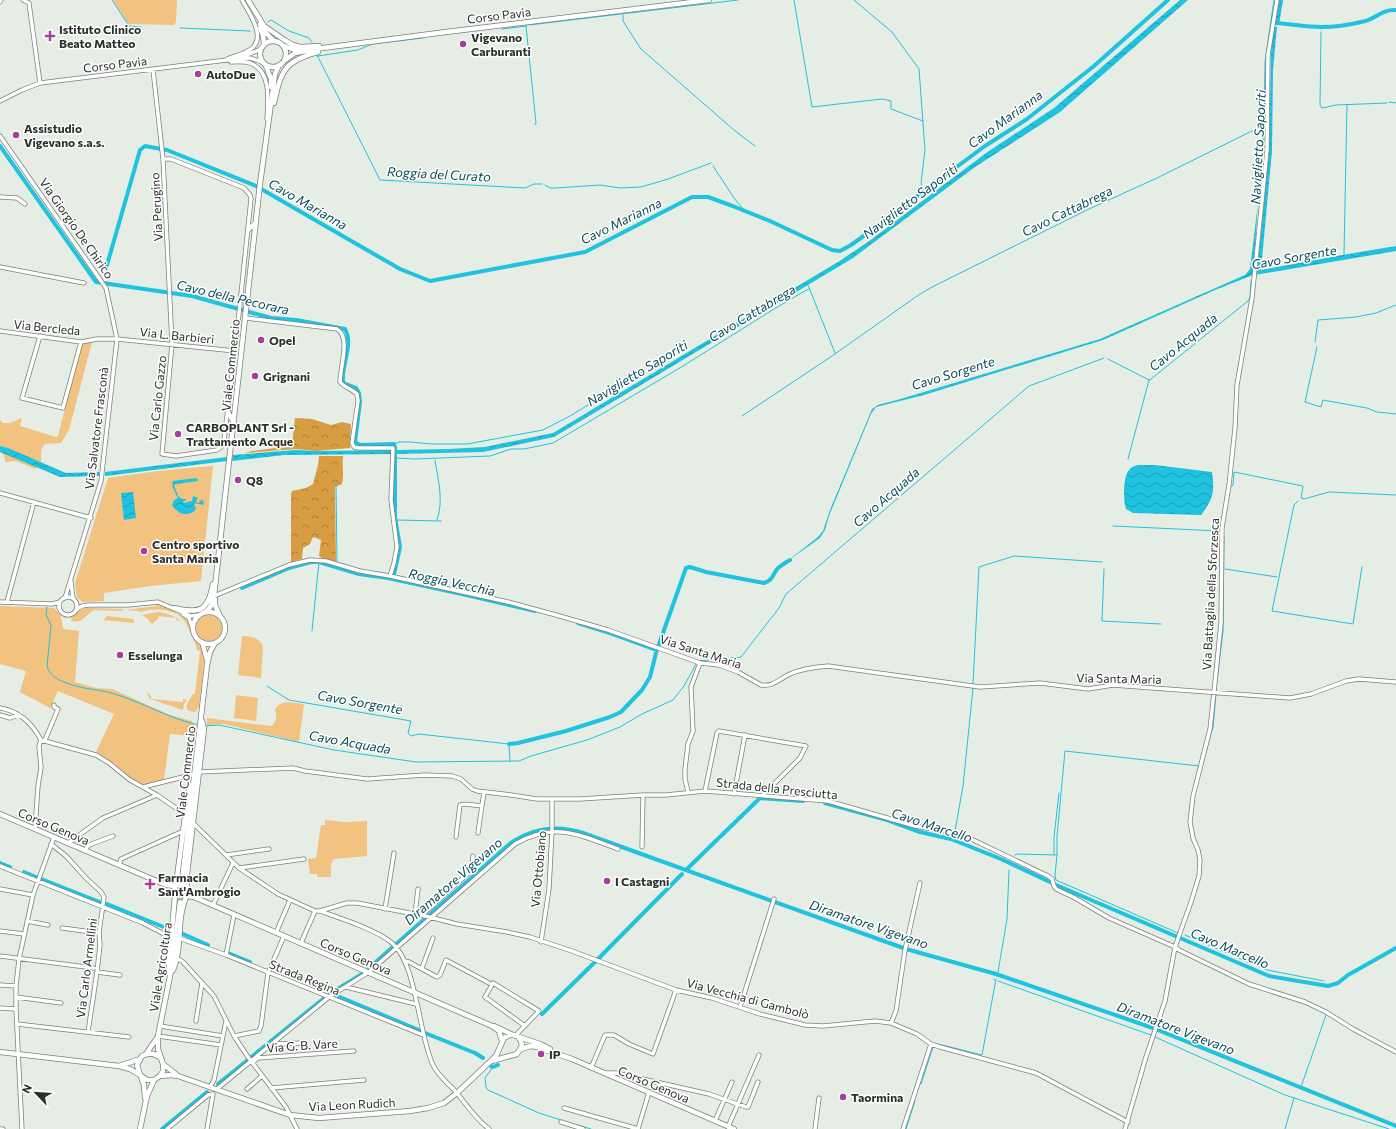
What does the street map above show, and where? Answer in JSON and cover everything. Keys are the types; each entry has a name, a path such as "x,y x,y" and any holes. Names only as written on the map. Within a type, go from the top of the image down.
{"main road":[{"path":"247,0 263,35 260,56 264,64 270,67 279,66 295,53 315,49"},
{"path":"247,0 264,26 293,45 339,46"},
{"name":"Corso Pavia","path":"315,49 709,0"},
{"path":"255,17 266,33 274,41 287,48 294,50 315,49"},
{"path":"262,46 274,41"},
{"path":"281,44 286,54 284,61"},
{"path":"266,138 278,83 286,67 301,57 339,46"},
{"name":"Viale Commercio","path":"264,64 271,85 269,113"},
{"name":"Viale Commercio","path":"207,666 206,654 202,642 195,635 193,630 194,621 212,606 214,596 269,113 275,74 279,66"},
{"path":"248,230 256,222"},
{"path":"228,412 234,423"},
{"path":"175,609 190,612 204,608 211,594 219,557"},
{"name":"Viale Commercio","path":"182,880 197,773 207,666 210,652 215,643 220,640 224,632 224,623 215,606 214,596"},
{"path":"202,614 213,612 220,616"},
{"path":"202,642 208,644 215,643"},
{"path":"170,977 168,963 188,794 197,773"},
{"path":"170,977 177,958 183,908 187,895 187,874 197,773"},
{"name":"Corso Genova","path":"0,814 166,885 176,886 183,884 187,886"},
{"name":"Corso Genova","path":"166,885 175,894"},
{"path":"175,894 180,899 187,895"},
{"name":"Corso Genova","path":"187,895 515,1036 540,1044 572,1060"},
{"name":"Viale Agricoltura","path":"163,1064 158,1048 158,1036 170,977 180,902"},
{"path":"492,1026 499,1031 504,1052 509,1056"},
{"name":"Viale Agricoltura","path":"140,1059 146,1054 158,1036"},
{"path":"488,1062 518,1054 521,1049 521,1041 515,1036 506,1036 502,1044"},
{"name":"Via Leon Rudich","path":"178,1076 214,1090 290,1115 319,1118 410,1111 428,1108 444,1103 457,1093 496,1056 502,1044"},
{"name":"Corso Genova","path":"521,1049 531,1046 537,1047 572,1060 734,1129"},
{"path":"0,1052 119,1066 130,1069 147,1080 154,1080"},
{"path":"146,1054 154,1054 161,1058"},
{"path":"119,1066 140,1059"},
{"path":"140,1059 137,1065 144,1085 145,1103"},
{"path":"140,1129 150,1087 154,1080 160,1076 163,1071 163,1064"},
{"path":"163,1064 178,1076"},
{"path":"160,1076 178,1076"}],"street":[{"path":"23,0 29,3 40,83"},
{"path":"220,61 246,52 255,45 258,40 256,28 242,0"},
{"name":"Via Battaglia della Sforzesca","path":"1125,1129 1165,1001 1175,947 1199,876 1200,860 1190,822 1193,796 1210,729 1214,692 1221,623 1222,528 1229,485 1235,428 1237,385 1252,298 1267,150 1268,55 1277,0"},
{"name":"Corso Pavia","path":"235,59 249,55 262,46"},
{"name":"Corso Pavia","path":"0,101 40,83 235,59 250,58 264,64"},
{"path":"220,61 246,62 254,65 262,73 268,96 266,138"},
{"name":"Via Perugino","path":"152,70 163,159 171,297 172,344"},
{"name":"Via Giorgio De Chirico","path":"0,136 101,279 106,288 117,339"},
{"path":"163,159 171,159 248,191 250,195 251,199 240,310 228,412"},
{"path":"0,197 17,198 25,204"},
{"path":"0,267 84,283"},
{"path":"246,314 337,329 341,331 344,338 344,346 340,371 340,382 342,385 354,390 357,394 358,402 352,443 354,447 359,448 393,450 391,500 397,546 392,577"},
{"name":"Via Bercleda","path":"0,331 81,342 97,339 117,339"},
{"path":"40,336 22,398 63,408 81,342"},
{"name":"Via L. Barbieri","path":"117,339 235,352"},
{"name":"Via Salvatore Frasconà","path":"65,598 91,518 102,474 117,339"},
{"name":"Via Carlo Gazzo","path":"172,344 162,454 176,456 217,450 221,447 224,440 228,412"},
{"path":"0,493 91,518"},
{"path":"7,602 34,502"},
{"name":"Via Santa Maria","path":"214,596 300,562 319,560 360,571 508,602 556,615 608,630 700,663 719,665 738,672 764,685 775,683 790,674 828,666 980,687 1040,683 1088,689 1113,685 1290,698 1312,694 1346,681 1359,679 1396,682"},
{"path":"71,579 74,599 77,605 76,610"},
{"path":"0,602 52,604 70,597 89,605"},
{"path":"60,602 62,612 67,615 74,613 82,606 89,605 128,605 158,602 191,616 202,614"},
{"path":"52,604 60,607"},
{"path":"175,609 190,618 193,630"},
{"path":"688,792 685,779 685,769 688,744 693,731 691,687 700,663"},
{"path":"35,829 38,786 41,768 39,746 58,709 54,707 54,705"},
{"path":"0,708 19,715 34,728 43,740 96,755 109,763 130,780 157,795 186,815"},
{"path":"0,715 10,718 19,715"},
{"path":"705,791 717,733 719,731 806,746 800,758 763,795"},
{"path":"734,794 745,735"},
{"name":"Strada della Presciutta","path":"143,787 197,773 293,768 367,779 425,775 448,776 461,779 472,789 484,793 537,799 580,799 666,795 705,791 835,802 916,826 967,836 1048,876 1052,879 1056,889 1075,898 1109,918 1175,947 1249,984 1305,1002 1326,1012 1353,1029 1396,1052"},
{"path":"478,833 484,793"},
{"path":"68,843 103,818 157,795"},
{"path":"642,847 643,795"},
{"name":"Via Ottobiano","path":"541,942 548,890 552,829 552,799"},
{"path":"456,837 460,805 463,803 478,806 482,805"},
{"path":"193,823 233,863 258,881 290,900 374,933 396,948 405,961 423,1035 434,1067 457,1093 474,1116 489,1129"},
{"path":"167,1129 327,997 369,972 511,847 532,835 552,829 574,833 618,849"},
{"path":"118,865 121,859 181,832"},
{"path":"191,834 196,832 202,833"},
{"path":"85,850 89,846 113,836"},
{"path":"22,1129 16,986 19,959 33,895 54,837"},
{"path":"51,844 66,856 101,892 104,899 103,907"},
{"path":"226,855 269,849"},
{"path":"385,909 394,853"},
{"path":"424,915 472,870 473,856"},
{"path":"239,868 304,859"},
{"path":"213,905 233,863"},
{"path":"0,866 143,923 164,934 171,942"},
{"path":"891,1023 896,1010 906,948 920,883"},
{"path":"0,889 33,895"},
{"path":"415,914 418,889"},
{"path":"740,1007 774,899"},
{"path":"276,933 290,900"},
{"name":"Via Vecchia di Gambolò","path":"320,911 348,903 357,903 424,915 457,924 507,932 572,951 676,990 712,998 760,1014 816,1026 876,1021 891,1023 917,1034 931,1044 1036,1073 1128,1122"},
{"name":"Via Carlo Armellini","path":"88,1032 100,945 99,933 103,907"},
{"path":"301,944 315,911"},
{"path":"226,955 234,914"},
{"path":"27,921 48,925"},
{"path":"62,928 99,933"},
{"path":"0,931 24,934"},
{"path":"164,934 169,934 172,932"},
{"path":"234,1036 259,1031 262,1026 268,973 284,936"},
{"name":"Strada Regina","path":"179,938 226,955 423,1035"},
{"path":"422,968 433,938"},
{"path":"0,956 120,975"},
{"path":"177,958 183,962 214,996 234,1036 250,1060 286,1107 297,1129"},
{"path":"405,961 437,976 440,975 446,960 489,984"},
{"path":"196,1021 202,983"},
{"path":"515,1036 525,1026 539,1011 494,983 485,997 525,1026"},
{"path":"0,984 16,986"},
{"path":"346,987 416,1004"},
{"path":"591,1068 605,1035 614,1035 629,1044 653,1054 676,990"},
{"path":"16,997 61,1003"},
{"path":"0,1008 16,1009"},
{"path":"207,1129 214,1090 214,1080 226,1021"},
{"path":"17,1024 129,1038"},
{"path":"160,1026 223,1036"},
{"path":"158,1036 221,1045"},
{"path":"271,1044 303,1043"},
{"path":"903,1129 931,1044"},
{"name":"Via G. B. Vare","path":"250,1060 258,1058 354,1051"},
{"path":"728,1127 759,1055"},
{"path":"601,1072 616,1073 709,1094 746,1108 748,1107 758,1082"},
{"path":"247,1089 262,1076"},
{"path":"271,1088 364,1080"},
{"path":"715,1121 732,1082"},
{"path":"564,1108 638,1129 649,1092"},
{"path":"815,1129 819,1098"},
{"path":"561,1122 583,1129"}],"shaded area":[{"path":"113,0 177,0 176,22 174,25 128,24"},
{"path":"92,342 69,430 61,443 45,444 43,446 41,451 41,463 35,469 16,461 5,462 4,455 0,452 0,420 3,423 10,423 22,418 20,426 56,437 58,436 82,343"},
{"name":"Centro sportivo Santa Maria","path":"213,466 201,581 150,586 104,593 104,601 82,602 77,597 75,583 108,478 158,471"},
{"path":"157,605 166,607 187,619 190,623 194,637 203,650 204,661 199,707 195,712 189,711 187,709 187,705 193,694 195,694 200,651 197,650 185,621 173,612 162,610 139,612 126,610"},
{"path":"0,606 54,608 61,616 63,629 79,631 75,682 96,688 112,689 170,715 192,721 195,729 195,736 170,734 164,780 144,785 140,784 133,781 116,765 96,752 114,714 58,691 50,708 20,692 26,671 0,664"},
{"path":"86,608 123,609 123,611 94,610 82,620 76,622 72,621 71,619 75,613"},
{"path":"158,612 176,618 159,616 158,619 152,624 142,615"},
{"path":"209,615 218,619 222,628 218,637 209,641 200,637 196,628 200,619"},
{"path":"107,616 134,619 134,623 103,620"},
{"path":"242,636 254,638 263,646 261,678 238,675"},
{"path":"147,692 151,696 151,699 183,702 183,699 187,700 184,704 183,710 150,699"},
{"path":"236,695 258,698 256,721 234,718"},
{"path":"288,702 304,704 299,742 224,724 207,725 207,718 271,726 275,721 275,710 277,706"},
{"path":"325,820 344,822 367,821 367,856 334,859 331,864 331,877 317,877 317,874 310,874 308,859 316,858 321,825 325,825"}],"green space":[{"path":"295,418 312,419 331,425 342,422 351,424 350,448 316,451 296,449 245,453 292,446"},
{"path":"319,456 343,456 342,484 335,487 336,562 323,559 319,556 321,540 313,537 310,544 303,548 302,559 291,562 291,494 292,491 306,488 313,484"}],"water":[{"path":"1180,0 1188,0 1060,112 975,167 853,258 554,437 483,452 396,454 396,450 485,447 553,433 838,262 868,242 986,153 1054,108"},
{"path":"1278,0 1283,0 1279,25 1275,25 1275,21"},
{"path":"1275,27 1277,27 1273,70 1272,151 1261,270 1396,246 1396,251 1255,275 1257,271 1269,151 1271,53"},
{"path":"1258,203 1253,275 1215,290 1103,340 924,395 876,407 871,414 829,516 825,530 820,538 786,562 818,537 823,531 830,510 872,409 878,405 1100,339 1245,275 1250,269"},
{"path":"0,446 66,473 99,472 99,476 60,477 0,452"},
{"path":"295,450 392,450 392,454 284,455 232,461 233,455"},
{"path":"227,457 227,461 105,476 105,472"},
{"path":"1138,465 1155,465 1212,472 1213,490 1211,500 1201,515 1133,513 1126,509 1124,495 1125,483 1129,470"},
{"path":"197,478 198,481 176,484 174,486 178,496 182,499 186,499 183,501 184,503 192,501 193,496 198,498 196,501 197,503 200,503 199,501 203,500 204,505 194,503 196,509 193,512 187,514 180,513 172,505 174,500 178,498 173,488 172,481"},
{"path":"133,492 136,518 124,520 121,493"}],"waterway":[{"name":"Roggia del Curato","path":"112,0 129,26 141,27"},
{"path":"529,25 738,0"},
{"path":"794,0 812,107 882,99 891,101 891,109 923,121"},
{"path":"854,0 892,32 919,69 925,150 921,183 924,191"},
{"name":"Cavo Marianna","path":"107,265 140,150 145,146 167,150 256,186 400,269 430,281 585,252 692,197 708,197 730,205 770,221 832,250 840,251 851,245 900,210 985,146 1027,119 1094,66 1168,0"},
{"name":"Cavo Cattabrega","path":"742,416 832,356 920,294 934,286 1089,209 1157,178 1264,125 1265,62 1274,0"},
{"name":"Naviglietto Saporiti","path":"1277,20 1277,23 1304,26 1336,26 1366,21 1386,11 1396,10"},
{"path":"623,15 623,21 641,49 734,130 755,146"},
{"name":"Roggia del Curato","path":"268,22 271,20 289,31 309,38 312,42"},
{"path":"526,26 535,125"},
{"path":"502,29 527,26"},
{"name":"Roggia del Curato","path":"180,28 250,31"},
{"path":"1321,32 1320,105 1322,108 1336,105 1387,103"},
{"path":"318,56 358,50 372,44 423,38"},
{"name":"Roggia del Curato","path":"317,55 380,180 525,188 534,184 542,184"},
{"path":"1389,102 1396,103"},
{"path":"1344,254 1347,105"},
{"path":"1259,197 1264,135"},
{"name":"Cavo della Pecorara","path":"0,146 96,282 192,296 271,318 296,320 345,329 348,348 343,382 356,388 359,393 360,402 355,442 360,445 394,445"},
{"name":"Roggia del Curato","path":"545,185 550,188 600,185 620,188 641,187 711,163"},
{"name":"Roggia del Curato","path":"713,166 734,198 744,210"},
{"name":"Cavo Acquada","path":"1108,359 1149,380 1151,379 1248,301 1250,297 1251,281"},
{"name":"Cavo Cattabrega","path":"808,285 835,353"},
{"name":"Cavo Cattabrega","path":"396,458 415,459 490,456 511,449 524,449 553,443 809,289"},
{"path":"1315,342 1318,320 1356,317 1376,313 1396,305"},
{"path":"1317,347 1305,402 1321,407 1323,400 1367,408 1377,412 1396,414"},
{"name":"Cavo Acquada","path":"698,661 741,657 779,608 786,594 1029,386 1104,358"},
{"path":"394,444 399,442 467,444 543,430 570,416 645,370"},
{"path":"1128,459 1149,380"},
{"name":"Cavo della Pecorara","path":"393,579 400,547 395,517 395,447"},
{"path":"435,460 440,498 437,520"},
{"path":"1231,487 1233,485 1234,472 1303,486 1301,498 1304,499 1329,492 1396,495"},
{"path":"336,484 337,562"},
{"path":"1298,501 1294,505 1272,611 1353,624 1362,567"},
{"path":"396,520 441,521"},
{"path":"1113,526 1219,531"},
{"path":"1216,690 1223,631 1224,537"},
{"path":"973,684 979,567 1014,556 1102,562"},
{"name":"Cavo Sorgente","path":"658,647 686,568 690,567 706,572 764,583 771,579 778,568 790,560"},
{"name":"Roggia Vecchia","path":"242,588 289,568 311,562 319,562 359,574 388,578 535,611"},
{"path":"312,631 319,562"},
{"path":"1104,569 1102,621 1161,624"},
{"path":"1225,569 1277,577"},
{"name":"Cavo Acquada","path":"47,607 46,615 51,625 47,666 51,674 56,678 78,687 114,694 169,716 199,725"},
{"name":"Roggia Vecchia","path":"578,623 657,650"},
{"name":"Cavo Sorgente","path":"509,744 566,731 621,712 642,690 650,677 657,649"},
{"name":"Cavo Acquada","path":"204,726 219,725 334,750 416,762 519,761 531,756 587,740 620,727 642,714 673,700 684,686 696,664"},
{"path":"1354,681 1363,681"},
{"name":"Cavo Sorgente","path":"267,686 289,700 411,721 408,733 411,736 419,734 509,744 510,762"},
{"path":"955,831 963,786 973,688"},
{"path":"1202,766 1213,727 1216,694"},
{"path":"1227,695 1282,699"},
{"path":"1015,855 1057,855 1057,836 1065,751 1199,766"},
{"path":"1054,854 1054,837 1059,793"},
{"name":"Cavo Marcello","path":"688,868 760,798 803,801"},
{"name":"Cavo Marcello","path":"825,803 887,820 920,832 951,839 1001,859 1052,883"},
{"name":"Diramatore Vigevano","path":"369,968 512,842 520,837 538,831 546,829 564,829 583,833 906,949 996,974 1153,1028 1396,1126"},
{"name":"Cavo Marcello","path":"951,839 953,835"},
{"path":"1057,855 1056,880 1178,933"},
{"name":"Roggia Vecchia","path":"0,863 10,867"},
{"path":"998,972 1007,919 1009,870"},
{"name":"Cavo Marcello","path":"24,872 36,877"},
{"name":"Cavo Marcello","path":"597,960 682,874"},
{"name":"Cavo Marcello","path":"41,879 102,903"},
{"name":"Cavo Marcello","path":"1056,885 1269,976 1328,986 1338,983 1348,975 1396,948"},
{"name":"Cavo Marcello","path":"107,904 171,930"},
{"name":"Cavo Marcello","path":"183,934 208,945"},
{"path":"1185,935 1267,970 1324,981"},
{"name":"Cavo Marcello","path":"228,953 250,962"},
{"name":"Cavo Marcello","path":"542,1014 595,962"},
{"name":"Diramatore Vigevano","path":"218,1084 328,995 362,974"},
{"path":"934,1043 982,1055 996,979"},
{"path":"998,981 1151,1035"},
{"name":"Cavo Marcello","path":"335,995 421,1031"},
{"path":"1301,1087 1326,1015"},
{"name":"Cavo Marcello","path":"425,1033 475,1053 483,1058"},
{"path":"1155,1037 1285,1095 1389,1129"},
{"path":"921,1084 933,1047"},
{"name":"Cavo Cattabrega","path":"491,1066 493,1067 498,1065"},
{"name":"Cavo Cattabrega","path":"493,1067 485,1078 486,1087 488,1090 539,1113 561,1120"},
{"name":"Diramatore Vigevano","path":"162,1129 207,1092"},
{"path":"1285,1129 1294,1098"},
{"path":"906,1129 915,1101"},
{"name":"Cavo Cattabrega","path":"574,1124 591,1129"}],"tunnel":[{"path":"180,902 182,881"}],"place":[{"name":"Istituto Clinico Beato Matteo","path":"50,36"},
{"name":"Vigevano Carburanti","path":"463,44"},
{"name":"AutoDue","path":"198,74"},
{"name":"Assistudio Vigevano s.a.s.","path":"16,135"},
{"name":"Opel","path":"261,340"},
{"name":"Grignani","path":"255,376"},
{"name":"CARBOPLANT Srl - Trattamento Acque","path":"178,434"},
{"name":"Q8","path":"238,480"},
{"name":"Centro sportivo Santa Maria","path":"144,551"},
{"name":"Esselunga","path":"120,655"},
{"name":"I Castagni","path":"607,881"},
{"name":"Farmacia Sant'Ambrogio","path":"150,884"},
{"name":"IP","path":"541,1054"},
{"name":"Taormina","path":"843,1097"}]}
